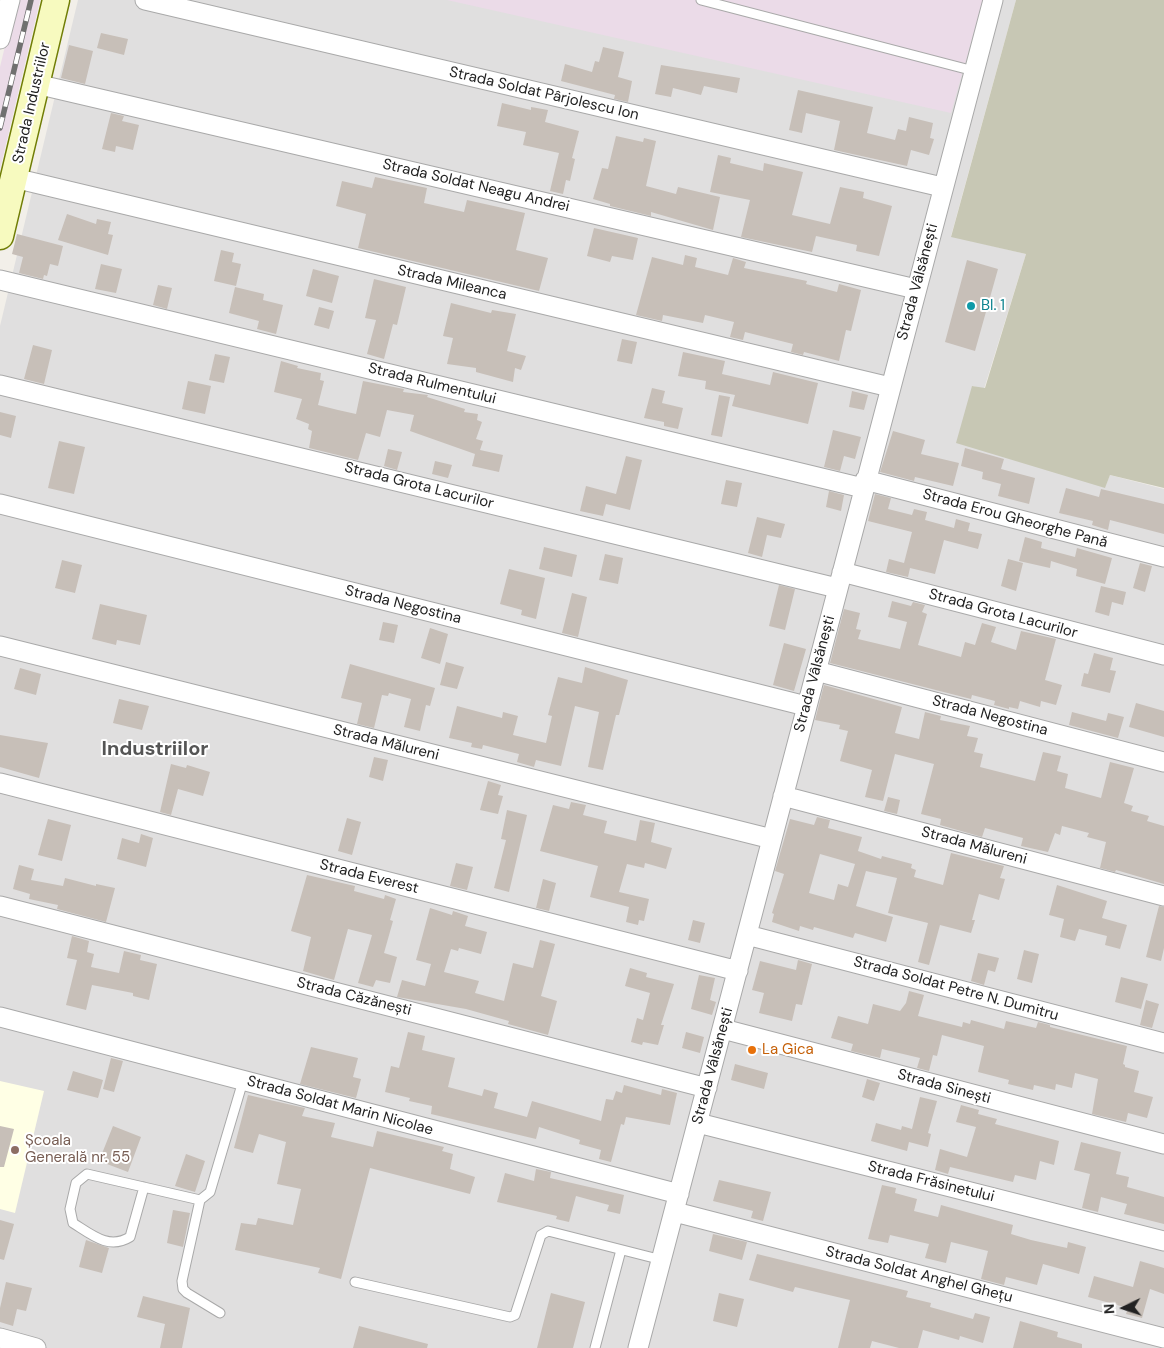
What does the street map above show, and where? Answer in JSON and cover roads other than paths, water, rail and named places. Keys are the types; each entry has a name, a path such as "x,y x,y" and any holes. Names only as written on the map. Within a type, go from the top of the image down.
{"main road":[{"name":"Strada Industriilor","path":"0,236 56,0"}],"street":[{"name":"Strada Soldat Pârjolescu Ion","path":"145,0 942,187"},
{"name":"Strada Vâlsănești","path":"641,1347 864,484 993,0"},
{"path":"0,39 7,1"},
{"name":"Strada Soldat Neagu Andrei","path":"36,84 916,289"},
{"name":"Strada Mileanca","path":"14,178 890,387"},
{"name":"Strada Rulmentului","path":"0,280 864,484"},
{"name":"Strada Grota Lacurilor","path":"0,385 1164,655"},
{"name":"Strada Erou Gheorghe Pană","path":"864,484 1164,557"},
{"name":"Strada Negostina","path":"0,504 806,706"},
{"name":"Strada Mălureni","path":"0,646 772,839"},
{"name":"Strada Negostina","path":"816,671 1164,762"},
{"name":"Strada Everest","path":"0,783 738,971"},
{"name":"Strada Mălureni","path":"783,796 1164,896"},
{"name":"Strada Căzănești","path":"0,906 708,1088"},
{"name":"Strada Soldat Petre N. Dumitru","path":"747,934 1164,1043"},
{"name":"Strada Soldat Marin Nicolae","path":"0,1017 243,1081 677,1203"},
{"name":"Strada Sinești","path":"723,1029 1164,1144"},
{"name":"Strada Frăsinetului","path":"698,1123 1164,1241"},
{"name":"Strada Soldat Anghel Ghețu","path":"677,1203 1164,1338"},
{"path":"0,1338 36,1348"}],"lane":[{"path":"701,0 974,71"},
{"path":"220,1313 183,1289 182,1281 200,1200 210,1192 243,1081"},
{"path":"144,1187 130,1237 121,1242 111,1243 95,1237 73,1223 70,1209 76,1183 87,1174 144,1187 200,1200"},
{"path":"355,1282 510,1317 515,1315 541,1235 548,1231 662,1260"},
{"path":"596,1348 621,1250"}],"railway":[{"path":"0,128 31,0"}],"place":[{"name":"Bl. 1","path":"971,306"},
{"name":"La Gica","path":"752,1050"},
{"name":"Școala Generală nr. 55","path":"15,1150"}],"district":[{"name":"Industriilor","path":"155,750"}]}
